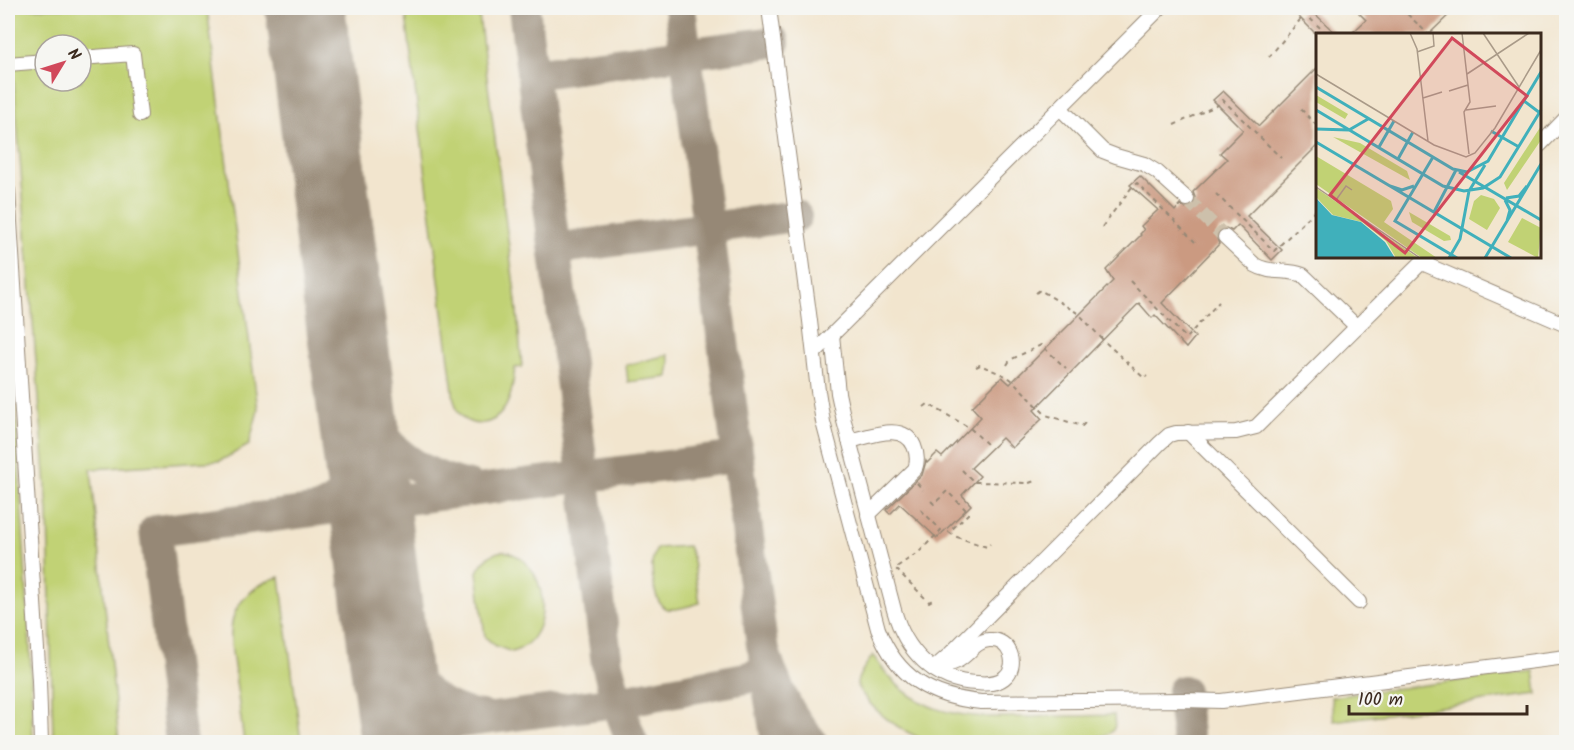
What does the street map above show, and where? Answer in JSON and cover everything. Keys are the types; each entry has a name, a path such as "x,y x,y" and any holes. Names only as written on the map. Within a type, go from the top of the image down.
{"lane":[{"path":"770,8 823,423 878,629 885,646 897,664 922,686 961,700 987,702 1221,701 1566,657"},
{"path":"814,352 1160,8"},
{"path":"93,57 133,54 140,115"},
{"path":"8,64 33,62"},
{"path":"1060,108 1103,151 1144,164 1157,172 1187,199"},
{"path":"1541,143 1566,118"},
{"path":"8,190 41,742"},
{"path":"1226,237 1261,268 1303,275 1357,327"},
{"path":"933,669 1169,435 1188,432 1236,432 1256,427 1425,260 1566,325"},
{"path":"832,335 838,393 849,441 900,629 910,647 933,669 960,681 994,683 1007,675 1012,665 1012,658 1004,644 993,639 976,644 958,661 933,669"},
{"path":"849,441 899,432 909,438 916,453 915,469 868,515"},
{"path":"1188,432 1359,602"}],"path":[{"path":"1401,8 1427,33"},
{"path":"1269,57 1305,14 1326,33"},
{"path":"1173,125 1218,105 1223,100 1281,158"},
{"path":"1301,109 1316,126"},
{"path":"1102,227 1137,183 1195,242"},
{"path":"1216,194 1274,251 1315,211"},
{"path":"1130,281 1186,338 1219,302"},
{"path":"1036,293 1040,290 1079,314 1144,378 1147,376"},
{"path":"1007,365 1010,360 1041,345 1066,368"},
{"path":"976,367 980,365 1008,377 1046,415 1082,426 1086,422"},
{"path":"924,407 928,404 970,428 988,445"},
{"path":"962,470 974,482 1029,483 1035,481"},
{"path":"931,501 934,504 947,490 969,513 949,532 954,536 987,547 990,544"},
{"path":"921,510 941,530 919,552 895,568 929,602 934,599"}],"green space":[{"path":"8,8 207,8 258,410 249,445 220,461 91,469 119,742 53,742 48,512"},
{"path":"405,8 478,8 516,301 522,367 515,368 513,384 504,409 489,422 470,422 458,411 454,400"},
{"path":"8,287 30,646 33,742 8,742"},
{"path":"668,355 670,363 668,377 628,382 626,365"},
{"path":"688,546 692,556 700,603 679,609 667,609 660,603 655,590 652,566 654,555 657,548"},
{"path":"503,551 518,557 530,568 538,583 542,599 541,616 536,632 527,644 512,652 496,646 485,637 477,572 487,558"},
{"path":"280,577 301,742 244,742 231,646 233,618 240,604 251,592 265,582"},
{"path":"873,655 888,676 904,691 939,710 1002,717 1114,715 1114,728 1111,732 1099,737 1053,742 929,742 885,718 870,704 859,689 857,684 859,677"},
{"path":"1534,671 1537,694 1334,721 1331,697"}],"building":[{"path":"1309,8 1335,33 1316,34 1298,16"},
{"path":"1365,8 1456,8 1430,33 1352,33 1366,20 1359,13"},
{"path":"1316,69 1316,147 1247,216 1282,250 1272,260 1238,225 1232,231 1226,228 1219,230 1216,236 1219,244 1162,303 1195,337 1186,348 1155,315 1152,318 1139,303 1034,410 1042,419 1012,448 1002,438 971,468 980,476 962,495 971,505 937,538 900,504 890,514 886,510 922,475 926,461 927,463 937,453 942,457 981,417 972,407 1002,377 1010,384 1113,281 1106,270 1141,235 1144,230 1141,226 1158,210 1130,185 1140,176 1175,211 1180,205 1185,208 1194,205 1196,200 1193,192 1227,159 1220,153 1243,130 1213,100 1223,91 1259,126"}],"taxiway":[{"path":"524,8 607,664 617,702 632,742"},
{"path":"680,8 762,645 782,696 795,720 812,742"},
{"path":"532,74 774,42"},
{"path":"555,249 796,216"},
{"path":"347,334 353,368 365,408 386,440 399,453 430,473 469,486"},
{"path":"318,510 339,497 355,477 359,460 359,421"},
{"path":"181,742 155,531 737,457"},
{"path":"386,639 413,678 435,699 464,713 481,716"},
{"path":"398,730 617,702 746,678 769,670"},
{"path":"768,687 777,742"},
{"path":"1183,691 1188,742"}],"runway":[{"path":"305,8 400,742"}],"tunnel":[{"path":"1187,199 1225,237"}]}
